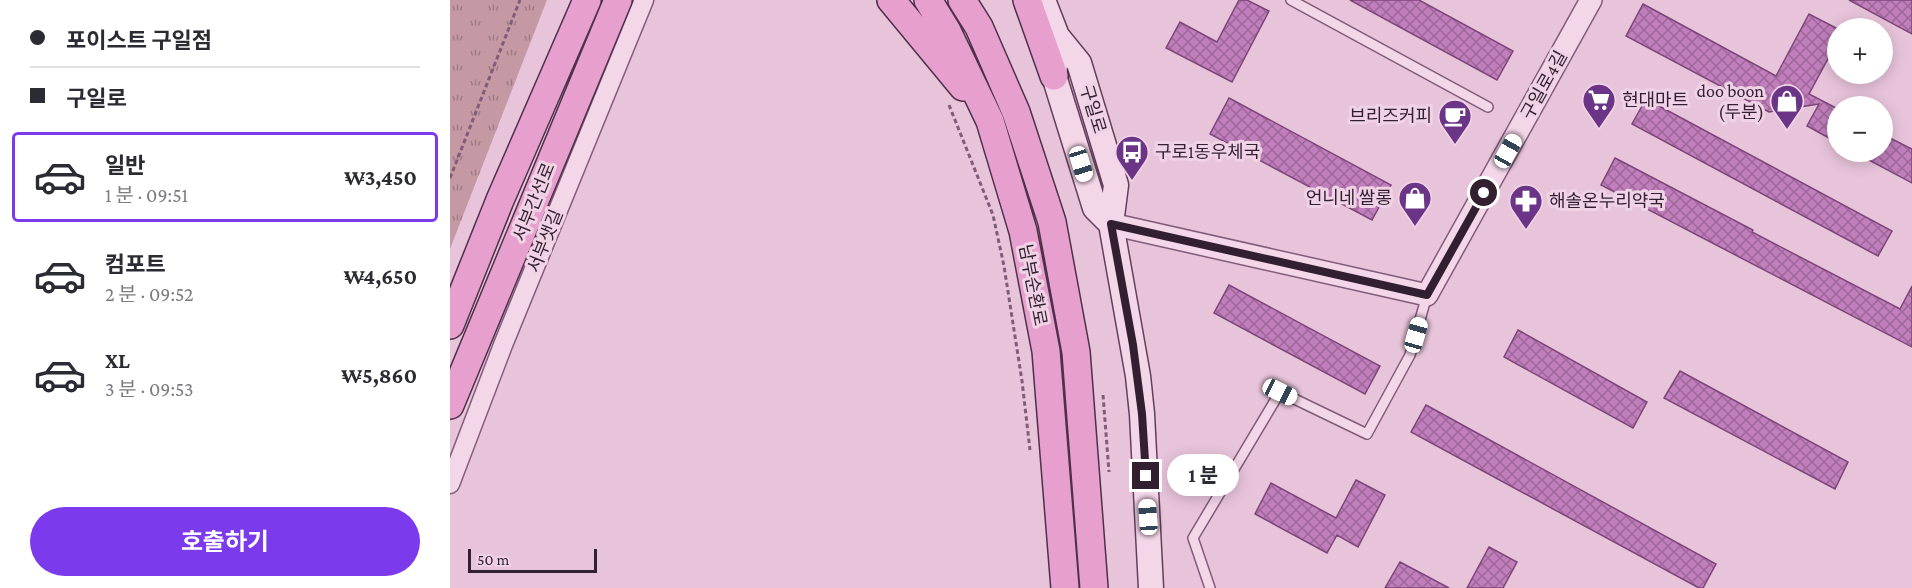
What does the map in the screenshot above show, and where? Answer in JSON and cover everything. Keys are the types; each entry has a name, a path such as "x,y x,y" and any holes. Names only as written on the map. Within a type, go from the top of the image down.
{"main road":[{"name":"서부간선로","path":"450,325 500,200 587,0"},
{"name":"서부간선로","path":"450,405 618,0"},
{"path":"891,0 990,121"},
{"name":"남부순환로","path":"928,0 947,30 990,121 1023,231 1046,351 1065,588"},
{"name":"남부순환로","path":"962,0 979,27 1016,112 1052,222 1076,352 1094,588"},
{"path":"1013,0 1054,76"},
{"path":"1027,0 1054,76"},
{"name":"구일로","path":"1043,0 1057,36 1079,63 1116,185 1111,224 1139,385 1151,588"},
{"name":"구일로","path":"1057,36 1054,76 1095,207 1111,224"}],"street":[{"name":"서부샛길","path":"450,483 503,345 644,0"},
{"name":"구일로4길","path":"1427,295 1591,0"},
{"path":"1111,224 1427,295"}],"lane":[{"path":"1291,0 1488,107"},
{"path":"1210,588 1193,538 1280,392 1367,434 1410,355 1427,295"}],"path":[{"path":"450,178 520,0"},
{"path":"947,100 993,215 1006,278 1030,450"}],"green space":[{"path":"450,0 547,0 450,249"}],"building":[{"path":"1239,0 1247,0 1269,11 1232,82 1166,48 1180,22 1217,42"},
{"path":"1350,0 1419,0 1513,51 1497,80"},
{"path":"1849,0 1912,0 1912,34 1893,24 1893,18 1882,18"},
{"path":"1643,4 1776,76 1809,14 1827,23 1827,60 1809,94 1827,103 1827,137 1807,126 1819,104 1769,112 1626,36"},
{"path":"1229,98 1391,185 1372,220 1210,134"},
{"path":"1646,99 1892,231 1878,256 1632,124"},
{"path":"1893,140 1912,149 1912,183 1873,162 1893,162"},
{"path":"1615,158 1900,309 1912,286 1912,347 1601,185"},
{"path":"1229,285 1380,366 1365,394 1214,313"},
{"path":"1518,330 1647,402 1633,428 1504,357"},
{"path":"1680,371 1848,462 1835,489 1664,398"},
{"path":"1426,405 1716,564 1703,588 1699,588 1411,432"},
{"path":"1356,480 1385,495 1358,547 1337,535 1327,553 1255,514 1271,483 1336,518"},
{"path":"1489,547 1517,562 1503,588 1467,588"},
{"path":"1400,562 1449,588 1385,588"}],"place":[{"name":"현대마트","path":"1599,129"},
{"name":"doo boon (두분)","path":"1787,130"},
{"name":"브리즈커피","path":"1455,145"},
{"name":"구로1동우체국","path":"1132,181"},
{"name":"언니네 쌀롱","path":"1415,227"},
{"name":"해솔온누리약국","path":"1526,230"}],"route":[{"path":"1146,476 1138,376 1111,224 1427,295 1484,193"}]}
